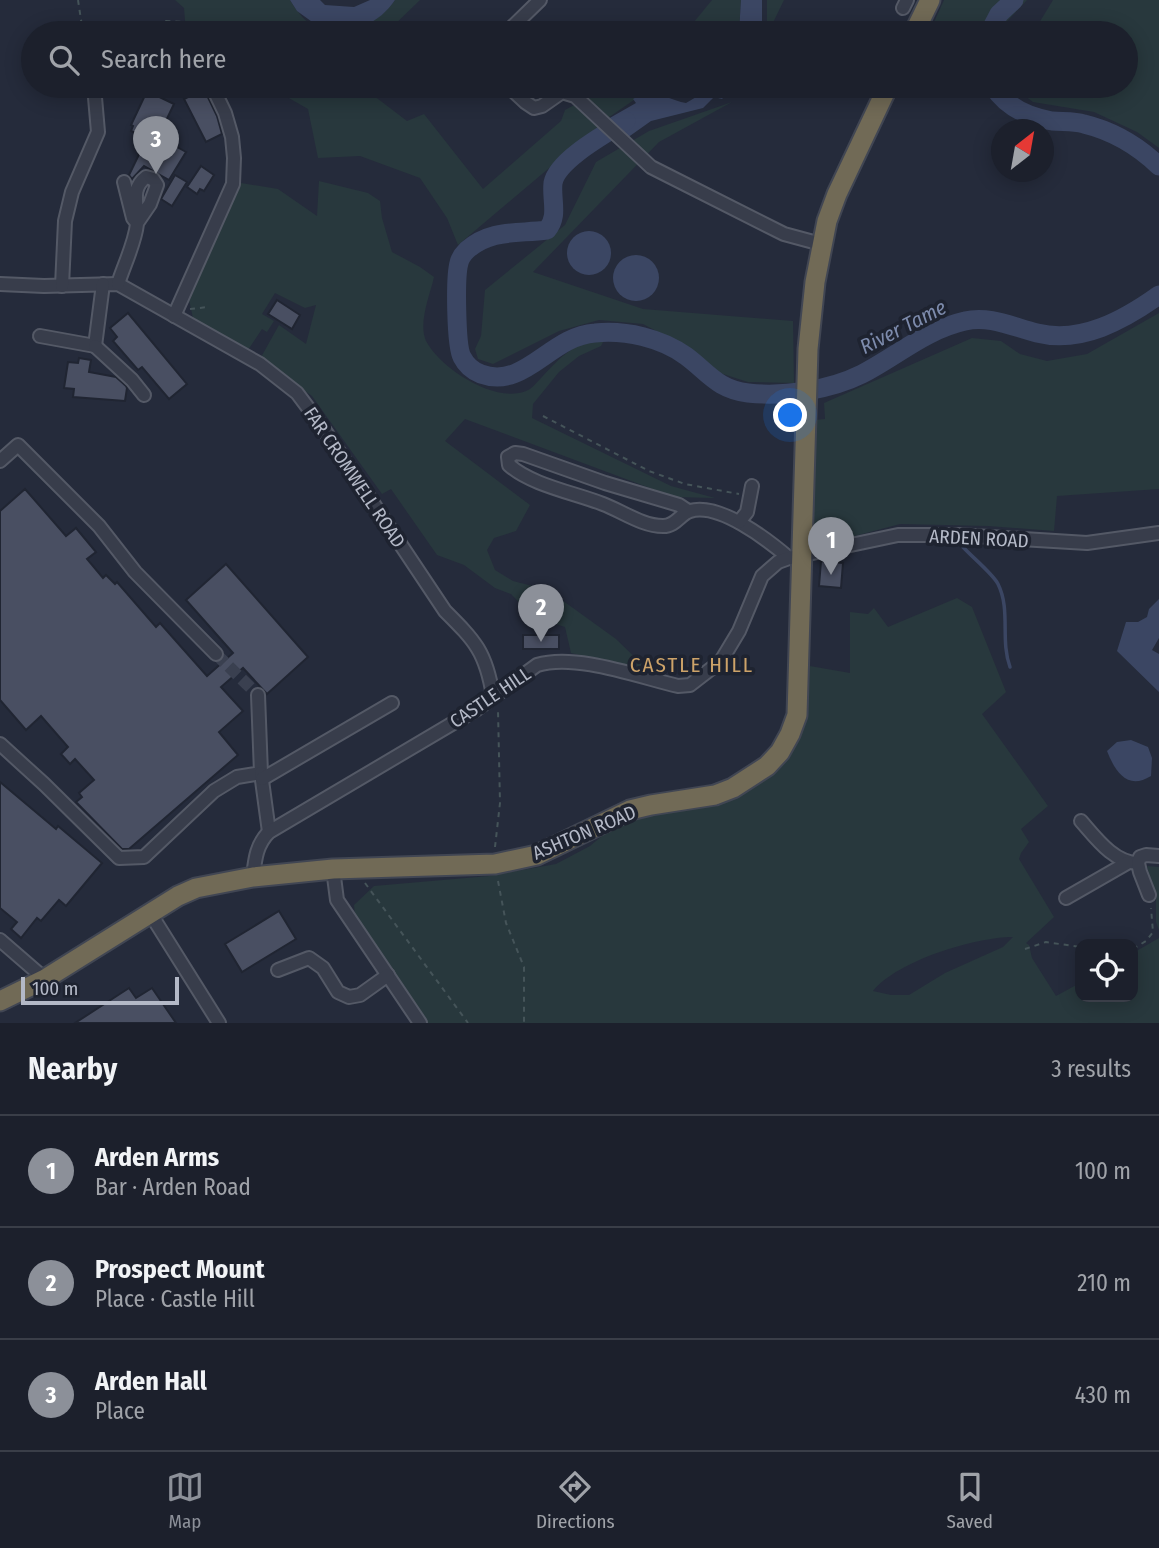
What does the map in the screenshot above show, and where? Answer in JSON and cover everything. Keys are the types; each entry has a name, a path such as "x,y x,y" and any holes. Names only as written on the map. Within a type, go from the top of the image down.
{"highway":[{"path":"920,21 930,0"},
{"name":"ASHTON ROAD","path":"0,1002 45,979 150,913 196,888 253,877 333,869 495,864 537,855 630,810 715,795 751,778 768,766 780,752 797,715 795,557 808,349 821,244 837,194 882,98"}],"street":[{"path":"518,21 540,0"},
{"path":"62,286 65,222 72,192 99,132 95,98"},
{"path":"176,311 233,184 232,137 218,98"},
{"path":"520,98 534,107 542,106 553,98"},
{"path":"577,98 651,167 784,234 821,244"},
{"path":"118,284 137,223 133,218 124,182"},
{"name":"FAR CROMWELL ROAD","path":"0,284 118,284 176,311 260,364 297,393 445,611 471,636 489,672 493,696"},
{"path":"95,346 103,284"},
{"path":"40,336 95,346 144,394"},
{"path":"0,461 18,444 99,526 135,572 216,654"},
{"path":"688,512 680,505 605,483 523,454 515,453 508,457 509,465 524,475 642,521 664,526 673,524 688,512 701,509 739,522 795,557"},
{"path":"739,522 747,512 751,491"},
{"name":"ARDEN ROAD","path":"795,557 898,535 957,535 1087,543 1159,533"},
{"name":"CASTLE HILL","path":"269,832 477,709 530,669 545,663 576,663 678,686 690,685 721,662 762,576 778,562 795,557"},
{"path":"253,877 256,853 261,839 269,832 261,776 258,695"},
{"path":"0,744 118,858 144,857 214,791 237,777 261,776 392,703"},
{"path":"1081,821 1096,839 1133,863 1149,895"},
{"path":"1066,898 1146,855 1159,856"},
{"path":"333,869 337,900 420,1023"},
{"path":"150,913 219,1023"},
{"path":"0,940 45,979"},
{"path":"278,970 309,958 323,968 338,992 349,997 360,995 388,975"}],"path":[{"path":"78,0 81,21"},
{"path":"176,311 208,307"},
{"path":"543,416 649,471 685,484 751,491"},
{"path":"354,868 468,1023"},
{"path":"1138,946 1153,932 1149,895"},
{"path":"1025,949 1046,942 1075,946"}],"shaded area":[{"path":"175,0 290,0 307,21 185,21 184,8"},
{"path":"395,0 420,0 398,21 371,21"},
{"path":"712,0 741,0 740,21 695,21"},
{"path":"767,0 784,0 774,21 767,21"},
{"path":"944,0 1027,0 1007,21 934,21"},
{"path":"1053,0 1159,0 1159,148 1137,132 1094,112 1033,102 1028,98 1138,98 1138,21 1040,21"},
{"path":"289,98 377,98 407,121 424,114 483,189 561,121 565,110 576,104 599,126 458,245 447,218 420,178 360,156 318,158 308,109"},
{"path":"587,98 637,98 605,120"},
{"path":"732,102 659,142 533,272 643,309 793,321 794,383 748,382 720,373 685,346 643,324 599,320 559,331 493,364 478,359 475,349 481,336 485,290 565,225 596,162 649,131"},
{"path":"319,181 368,193 380,201 392,252 434,277 423,326 426,341 443,362 484,388 513,394 532,387 569,351 584,343 604,340 601,346 579,356 559,372 533,404 532,418 671,486 715,498 674,497 465,419 445,441 530,505 516,531 494,538 487,550 495,570 513,581 548,590 616,639 649,671 571,653 565,627 533,617 511,594 495,588 464,565 437,555 391,489 382,494 312,396 260,359 279,325 306,344 316,305 305,308 275,293 262,314 274,321 267,332 262,329 248,350 193,318 189,300 241,183 278,189 317,216"},
{"path":"1159,313 1159,489 1057,496 1054,531 900,524 821,545 809,544 815,420 825,419 824,403 972,338 1001,341 1020,354 1047,361 1087,354"},
{"path":"957,598 972,607 1006,692 982,714 1048,806 1021,829 1029,842 1019,859 1054,917 1026,943 1032,958 1056,996 1075,986 1075,1002 1138,1002 1138,950 1159,938 1159,1023 427,1023 355,916 354,905 374,886 489,876 556,864 642,813 735,797 754,786 773,769 804,665 850,673 850,612 868,614 874,608 888,627","holes":["1013,937 1003,947 945,973 909,995 873,991 900,970 938,953 978,941"]},
{"path":"1147,866 1159,867 1159,930 1156,922 1156,900"}],"water":[{"path":"290,0 320,0 325,5 354,7 370,0 395,0 374,21 311,21 297,11"},
{"path":"741,0 762,0 762,21 740,21"},
{"path":"635,98 669,98 686,103 694,98 713,98 703,108 651,121 627,138 608,119 636,103 633,99"},
{"path":"589,231 598,232 605,237 610,244 610,262 605,269 598,274 589,275 580,274 573,269 568,262 567,253 568,244 573,237 580,232"},
{"path":"636,255 652,262 659,278 652,294 636,301 620,294 613,278 620,262"},
{"path":"1159,599 1159,638 1152,650 1159,654 1159,692 1117,651 1126,622 1138,622 1147,617 1149,609"},
{"path":"1131,740 1148,747 1152,758 1151,776 1143,780 1135,781 1123,777 1107,751 1117,742"}],"building":[{"path":"144,98 162,98 174,104 163,127 169,131 165,140 186,152 169,180 144,166 132,179 129,175 147,138 131,131 131,125"},
{"path":"208,98 222,134 206,142 184,99"},
{"path":"201,166 214,175 204,191 200,189 197,194 187,187"},
{"path":"175,175 187,182 172,206 161,199"},
{"path":"277,300 300,315 292,329 268,314"},
{"path":"128,313 187,384 169,399 142,367 138,370 113,341 117,337 110,328"},
{"path":"79,358 91,360 89,372 116,377 126,386 125,401 73,397 74,389 64,388 68,362 78,363"},
{"path":"25,489 66,536 76,528 96,552 87,559 103,578 106,575 115,584 117,582 156,627 160,623 207,676 233,653 186,600 226,564 308,657 267,694 243,668 221,687 243,711 219,732 238,755 129,849 122,849 76,802 82,797 79,793 94,780 75,759 70,764 61,754 68,747 41,716 26,730 0,700 0,511"},
{"path":"821,561 843,563 841,588 819,586"},
{"path":"523,635 559,635 559,649 523,649"},
{"path":"0,782 102,863 66,906 59,900 41,921 37,918 21,938 11,929 17,922 0,908"},
{"path":"279,911 296,939 242,972 225,944"},
{"path":"129,988 136,998 152,988 176,1023 75,1023"}],"waterway":[{"name":"River Tame","path":"995,21 1014,0"},
{"name":"River Tame","path":"1002,98 1034,117 1080,123 1115,135 1159,166"},
{"name":"River Tame","path":"626,121 563,165 553,183 553,219 547,230 495,235 476,243 462,256 457,282 458,340 462,357 475,371 497,377 511,375 579,336 619,333 666,344 728,388 748,393 791,393 849,380 924,337 965,321 1001,322 1037,333 1070,335 1101,328 1117,321 1159,295"},
{"path":"963,547 995,580 1002,594 1010,667"}],"tunnel":[{"path":"216,654 258,695"}],"place":[{"name":"Arden Hall","path":"156,174"},
{"name":"Arden Arms","path":"831,575"},
{"name":"Prospect Mount","path":"541,642"}],"district":[{"name":"CASTLE HILL","path":"692,665"}]}
